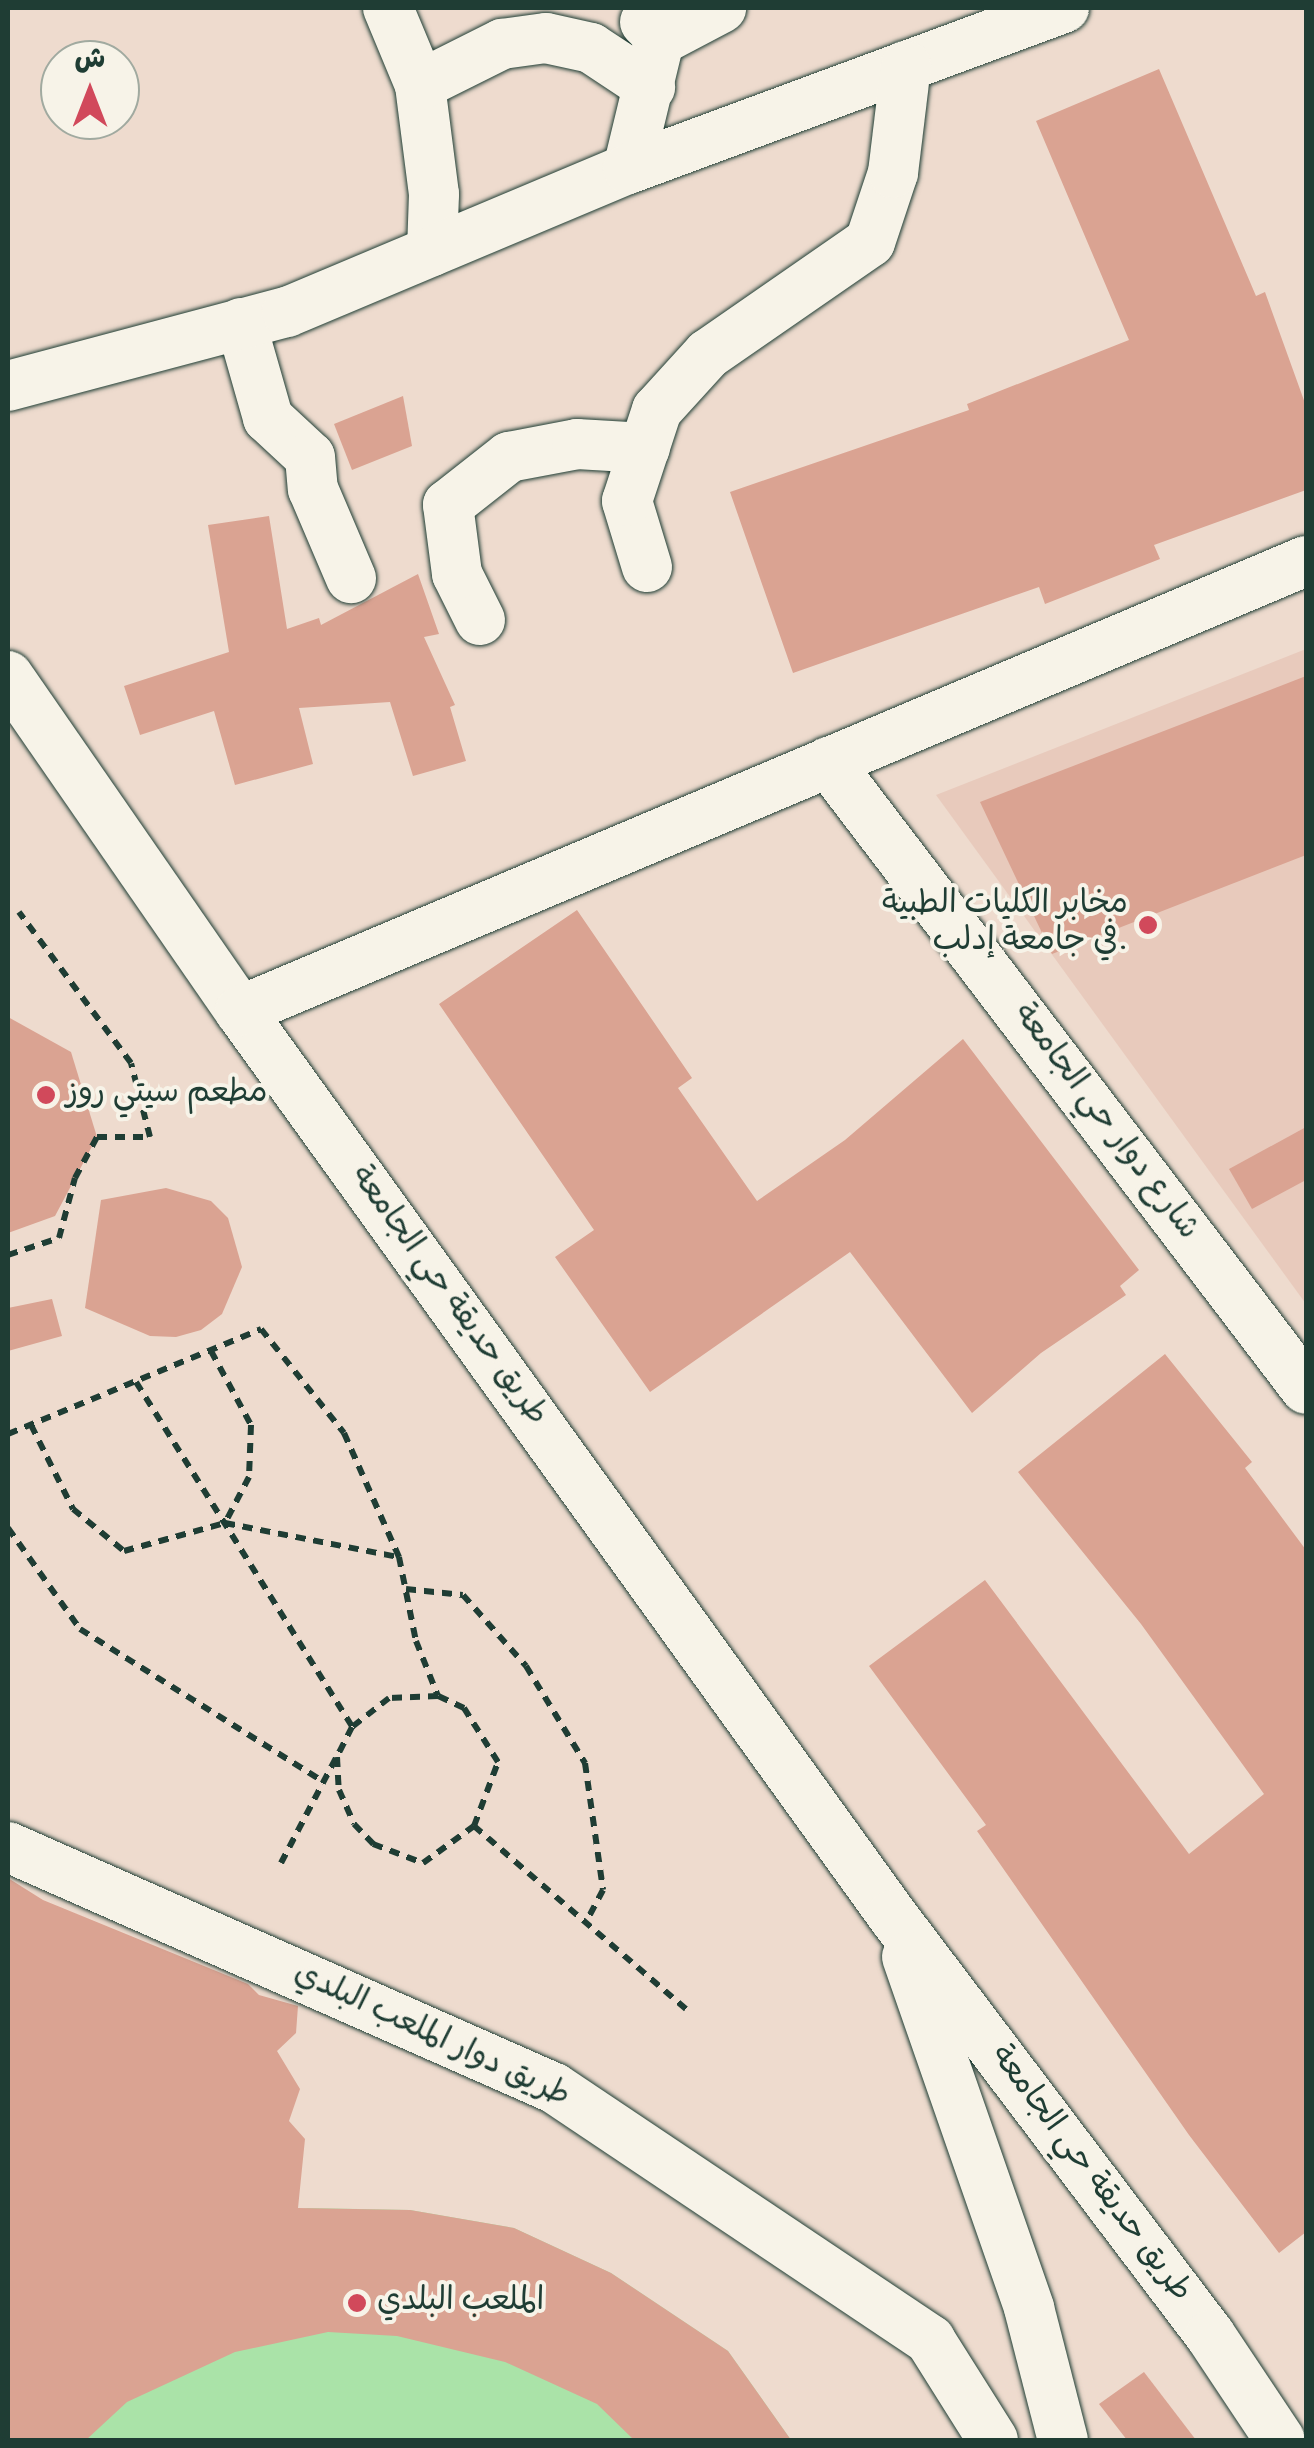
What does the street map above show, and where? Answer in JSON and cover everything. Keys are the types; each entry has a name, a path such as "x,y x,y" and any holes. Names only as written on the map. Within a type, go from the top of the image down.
{"street":[{"path":"388,8 420,84 434,194 432,251"},
{"path":"628,169 650,87 654,18 721,8"},
{"path":"8,386 286,312 628,169 1064,8"},
{"path":"420,84 502,44 546,38 591,48 650,87"},
{"path":"647,567 627,501 657,410 708,354 870,242 893,174 906,66"},
{"path":"241,324 268,418 310,457 313,489 351,578"},
{"path":"480,620 457,574 448,504 509,457 577,444 645,448"},
{"path":"240,1011 1306,561"},
{"name":"طريق حديقة حي الجامعة","path":"8,676 240,1011 892,1914 1210,2336 1280,2440"},
{"name":"شارع دوار حي الجامعة","path":"828,762 1306,1388"},
{"name":"طريق دوار الملعب البلدي","path":"8,1846 554,2088 930,2340 992,2440"},
{"name":"طريق حديقة حي الجامعة","path":"892,1914 1028,2308 1063,2440"}],"path":[{"path":"8,1254 59,1238 76,1178 97,1137 150,1137 131,1064 18,912"},
{"path":"8,1434 260,1329 344,1432 400,1557 416,1641 438,1696"},
{"path":"211,1350 251,1425 249,1477 225,1523"},
{"path":"136,1382 352,1726"},
{"path":"30,1425 73,1509 124,1551 225,1523 400,1557"},
{"path":"8,1528 80,1629 324,1782"},
{"path":"406,1588 462,1595 526,1666 584,1763 603,1890 586,1922"},
{"path":"281,1863 352,1726 389,1698 438,1696 464,1708 498,1762 474,1826 422,1863 374,1844 354,1824 339,1790 337,1757"},
{"path":"474,1826 686,2008"}],"shaded area":[{"path":"1306,649 1306,1304 936,795"}],"green space":[{"name":"الملعب البلدي","path":"308,2208 410,2210 514,2228 611,2273 728,2351 791,2440 8,2440 8,2333 128,2261 218,2227"}],"building":[{"path":"1159,69 1256,296 1265,292 1306,406 1306,490 1154,545 1160,559 1045,604 1039,587 793,673 730,492 969,410 967,404 1129,340 1036,121"},
{"path":"403,396 412,446 352,470 334,424"},
{"path":"269,516 287,629 319,618 321,625 418,574 439,634 424,637 455,705 450,707 466,761 413,776 390,702 299,708 313,764 235,785 214,711 140,735 124,686 229,652 208,525"},
{"path":"1306,676 1306,855 1052,954 980,802"},
{"path":"577,910 692,1078 678,1088 757,1201 845,1140 963,1039 1139,1270 1120,1286 1126,1295 1041,1353 972,1413 850,1252 650,1392 555,1257 594,1230 439,1004"},
{"name":"مطعم سيتي روز","path":"8,1017 71,1052 97,1137 55,1216 8,1233"},
{"path":"1306,1127 1306,1180 1252,1209 1229,1169"},
{"path":"166,1188 211,1201 228,1218 242,1267 222,1314 201,1330 176,1337 150,1336 85,1308 101,1200"},
{"path":"52,1299 62,1336 8,1351 8,1308"},
{"path":"1165,1354 1252,1462 1245,1468 1306,1550 1306,2232 1279,2253 1189,2135 977,1831 986,1825 869,1666 985,1580 1189,1854 1264,1794 1141,1624 1018,1472"},
{"path":"8,1878 43,1900 248,1984 259,1995 298,2006 296,2033 277,2051 300,2089 289,2121 305,2139 298,2208 410,2210 514,2228 611,2273 728,2351 791,2440 634,2440 597,2404 505,2362 397,2336 328,2332 235,2352 127,2402 86,2440 8,2440"},
{"path":"1144,2372 1196,2440 1127,2440 1099,2404"}],"place":[{"name":"مخابر الكليات الطبية في جامعة إدلب.","path":"1148,925"},
{"name":"مطعم سيتي روز","path":"46,1095"},
{"name":"الملعب البلدي","path":"357,2303"}]}
